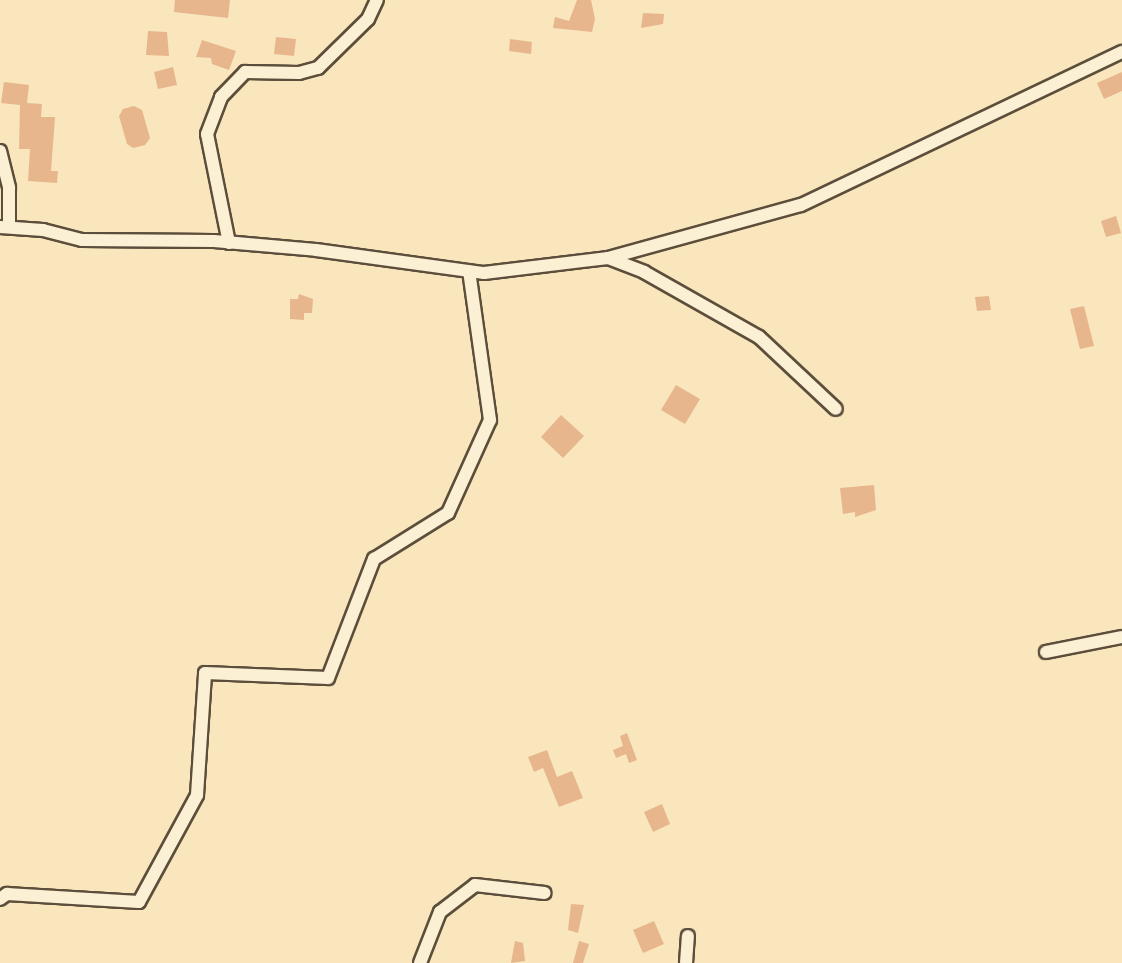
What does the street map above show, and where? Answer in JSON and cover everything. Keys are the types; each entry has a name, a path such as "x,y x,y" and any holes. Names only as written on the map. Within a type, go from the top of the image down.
{"street":[{"path":"229,243 207,134 221,97 245,72 299,73 318,68 368,19 377,0"},
{"path":"0,151 9,188 5,227 82,240 229,243 469,271 538,269 608,258 801,205 1122,52"},
{"path":"608,258 644,272 759,337 836,409"},
{"path":"0,899 7,894 139,902 197,795 205,673 328,678 374,559 448,513 490,419 469,271"},
{"path":"1046,652 1122,637"},
{"path":"420,963 440,912 475,885 545,892"},
{"path":"686,963 688,936"}],"building":[{"path":"175,0 230,0 228,18 174,12"},
{"path":"577,0 591,0 595,19 592,32 553,28 555,17 569,21"},
{"path":"643,13 664,14 663,24 641,28"},
{"path":"148,31 167,32 169,56 146,55"},
{"path":"276,37 296,39 294,56 274,54"},
{"path":"510,39 532,42 531,54 509,51"},
{"path":"202,40 236,51 229,70 212,64 211,58 196,57"},
{"path":"173,67 177,85 158,89 154,72"},
{"path":"1122,72 1122,91 1104,99 1097,83"},
{"path":"4,82 29,85 27,103 42,104 41,117 55,117 51,171 58,171 57,183 28,181 30,149 19,149 20,105 1,103"},
{"path":"134,106 142,110 150,138 145,145 133,148 127,144 119,116 123,109"},
{"path":"1116,216 1121,233 1106,237 1101,221"},
{"path":"299,294 313,299 312,313 304,313 304,320 290,319 290,299 298,299"},
{"path":"989,296 991,310 977,311 975,297"},
{"path":"1084,306 1094,346 1080,349 1070,309"},
{"path":"676,385 700,399 685,424 661,410"},
{"path":"561,415 584,436 563,458 541,437"},
{"path":"874,485 876,510 855,517 855,512 843,514 840,488"},
{"path":"627,733 637,760 629,763 626,754 616,758 613,750 623,746 620,736"},
{"path":"547,750 557,777 572,771 583,798 559,807 543,768 534,772 528,757"},
{"path":"662,804 670,824 653,832 644,812"},
{"path":"571,904 584,905 578,933 568,930"},
{"path":"654,921 664,944 643,953 633,930"},
{"path":"515,941 523,943 525,961 511,963"},
{"path":"579,941 589,944 583,963 573,963"}]}
